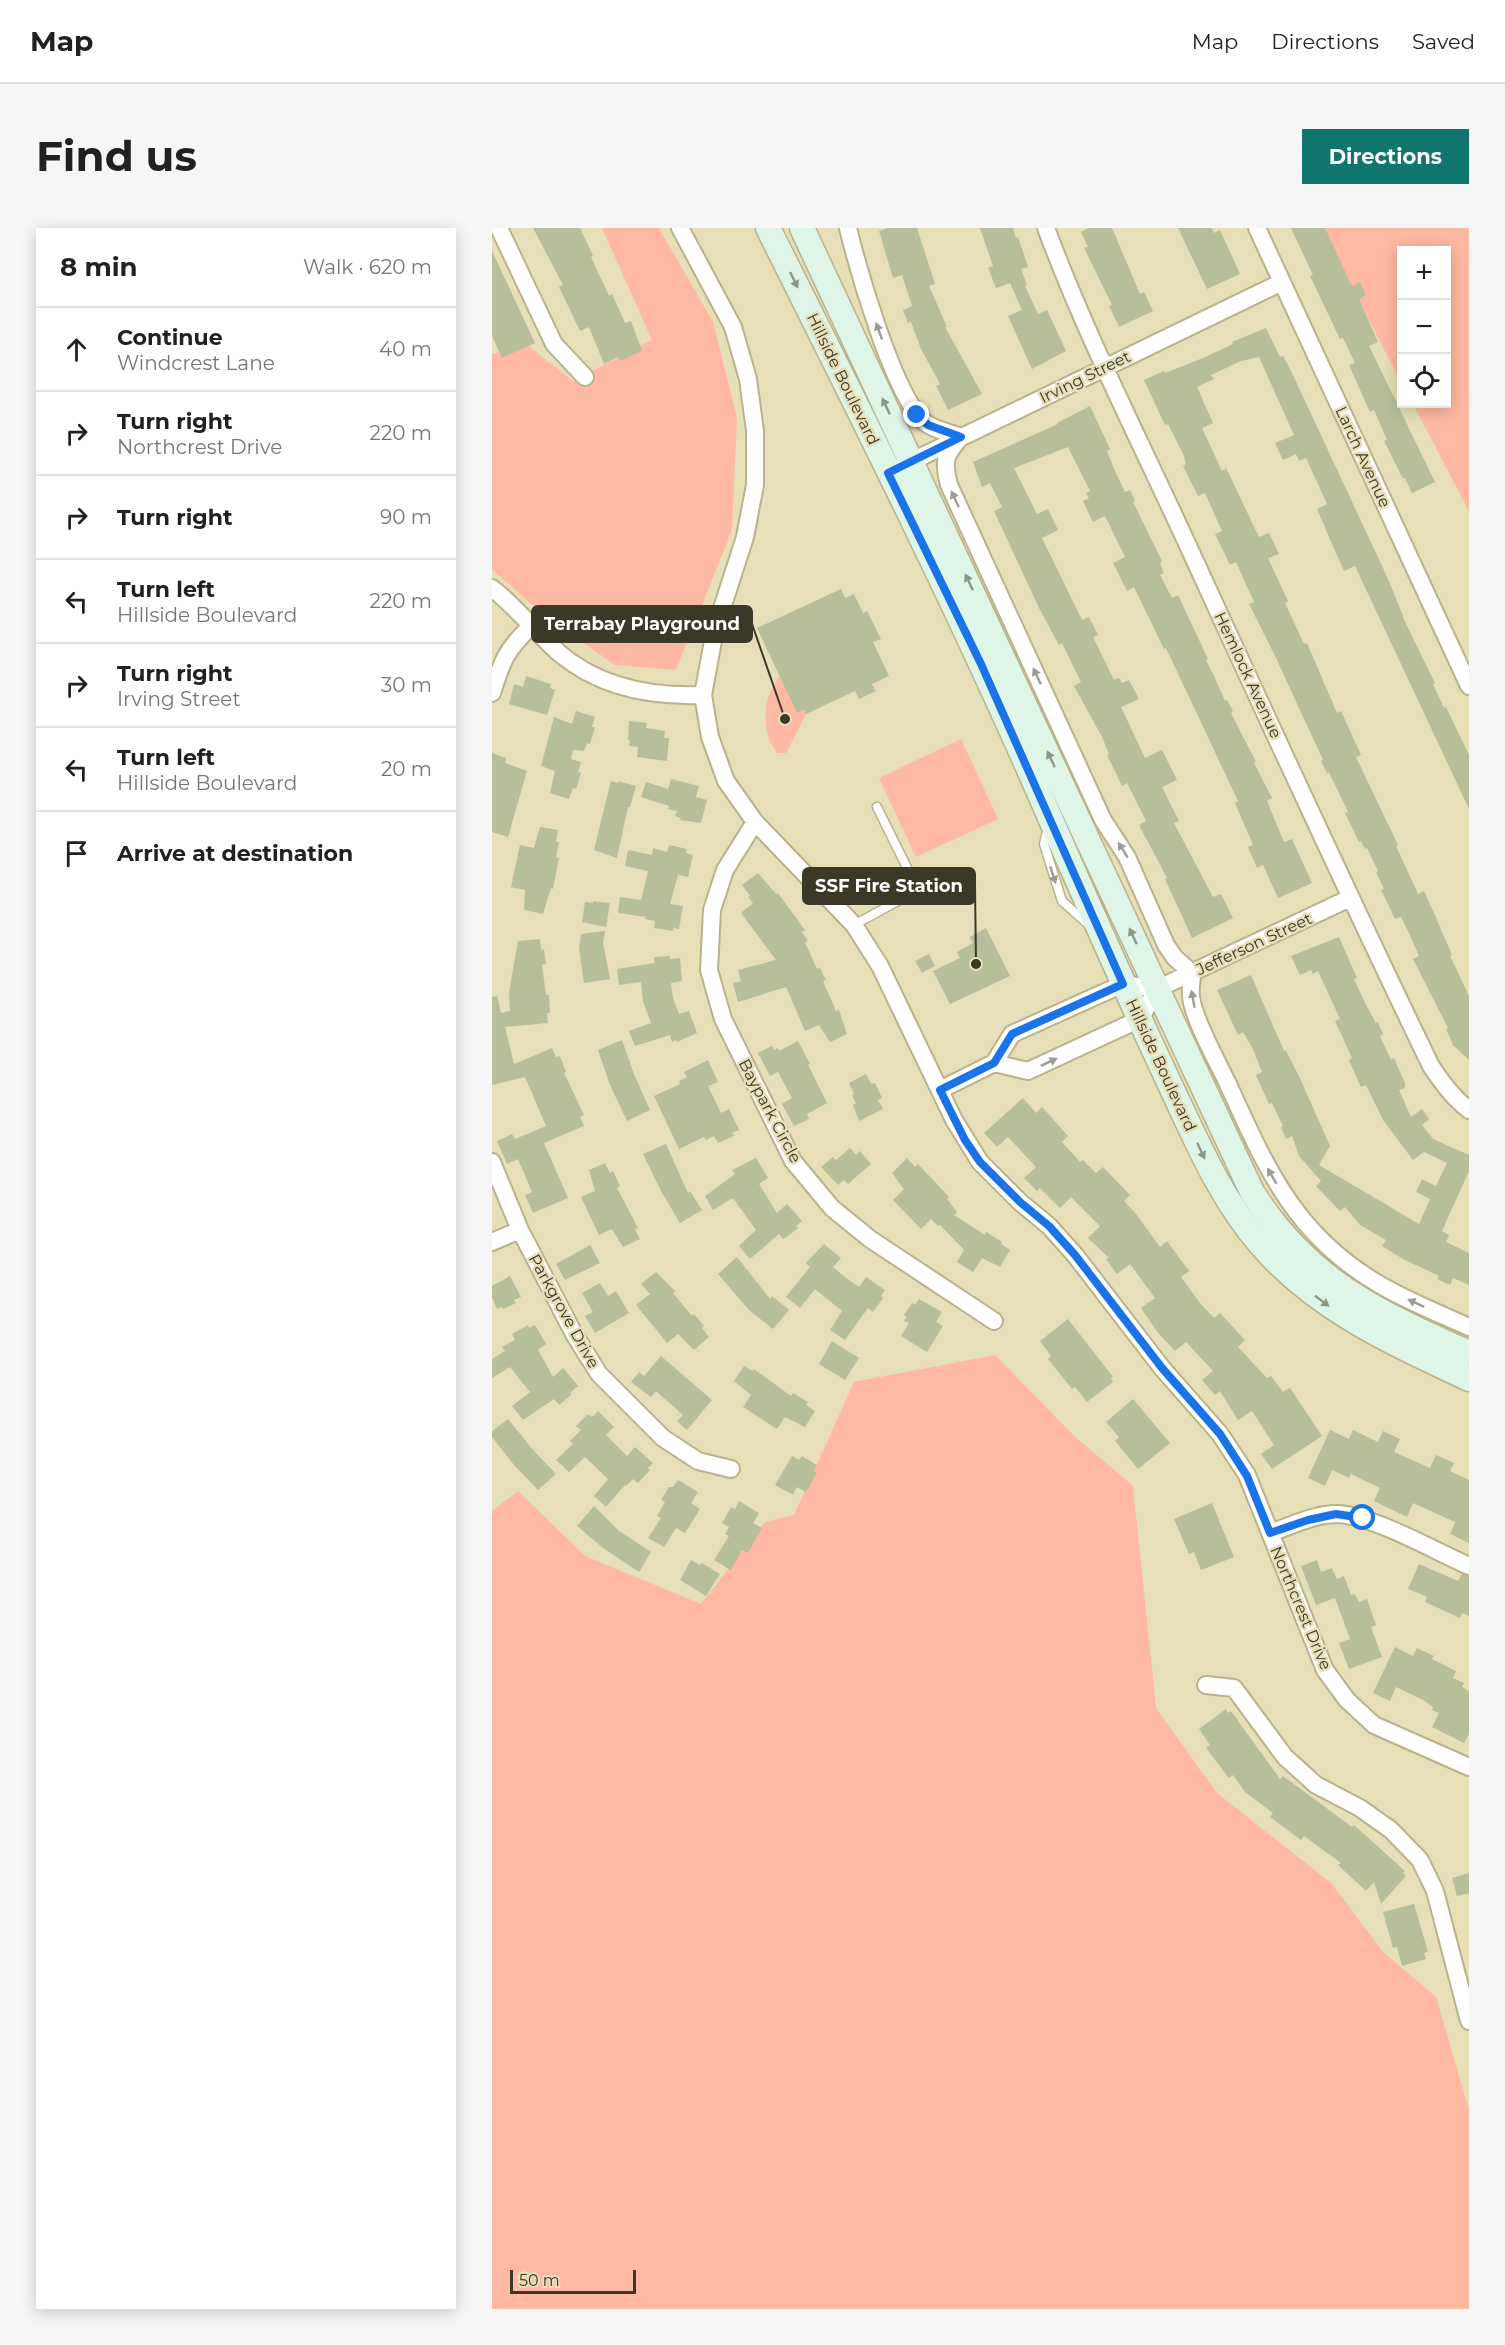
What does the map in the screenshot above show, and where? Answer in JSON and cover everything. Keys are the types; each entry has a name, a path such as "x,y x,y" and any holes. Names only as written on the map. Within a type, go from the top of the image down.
{"main road":[{"name":"Hillside Boulevard","path":"768,228 981,664 1100,935 1220,1187 1239,1218 1274,1260 1316,1297 1353,1322 1469,1379"},
{"name":"Hillside Boulevard","path":"802,228 1252,1192 1285,1237 1311,1264 1355,1297 1404,1324 1469,1353"}],"street":[{"path":"499,228 554,344 585,377"},
{"name":"Northcrest Drive","path":"680,228 733,327 748,379 755,431 755,485 745,537 715,630 703,695 710,737 726,781 755,822 854,926 880,966 960,1130 980,1162 1020,1202 1049,1226 1069,1248 1162,1368 1220,1434 1247,1476 1325,1670 1347,1700 1374,1725 1469,1767"},
{"path":"848,228 866,293 883,342 908,401 917,415 928,425 961,437 945,457 949,485 1103,820 1127,857 1166,945 1175,958 1192,973 1190,997 1200,1023 1264,1161 1280,1190 1298,1215 1328,1247 1364,1275 1402,1297 1469,1327"},
{"name":"Hemlock Avenue","path":"1046,228 1106,368 1350,898 1431,1066 1444,1086 1460,1104 1469,1110"},
{"name":"Larch Avenue","path":"1257,228 1469,686"},
{"name":"Irving Street","path":"888,473 1282,282"},
{"path":"492,588 561,655 593,675 631,690 671,696 703,695"},
{"path":"492,693 501,663 511,645 531,626"},
{"name":"Baypark Circle","path":"755,822 725,870 712,910 709,970 723,1019 793,1161 832,1208 870,1239 994,1321"},
{"name":"Jefferson Street","path":"1157,989 1350,898"},
{"path":"940,1090 994,1063 1012,1034 1123,984 1157,989 1140,1019 1028,1071 994,1063"},
{"name":"Parkgrove Drive","path":"492,1162 520,1230 574,1334 599,1374 663,1438 698,1461 731,1469"},
{"path":"492,1242 520,1230"},
{"path":"1270,1533 1308,1520 1336,1514 1363,1518 1469,1566"},
{"path":"1206,1685 1234,1688 1285,1757 1316,1785 1360,1808 1391,1830 1420,1860 1435,1891 1466,1992 1469,2021"}],"lane":[{"path":"854,926 918,890 877,807"}],"shaded area":[{"path":"602,228 659,228 713,322 737,418 732,530 676,670 615,665 541,613 492,569 492,354 526,344 573,381 652,340"},
{"path":"1324,228 1469,228 1469,511 1415,408 1451,408 1451,246 1397,246 1397,374 1328,241"},
{"path":"780,676 806,714 786,753 777,753 772,744 765,714 770,694"},
{"path":"961,739 998,819 916,857 879,778"},
{"path":"995,1355 1074,1436 1133,1486 1156,1708 1217,1793 1332,1884 1383,1952 1436,1997 1469,2110 1469,2309 492,2309 492,1511 518,1491 585,1556 701,1604 765,1522 794,1515 854,1382"}],"building":[{"path":"533,228 580,228 609,296 612,294 625,323 631,321 642,351 620,361 618,357 604,364 589,327 580,331 559,287 563,285"},
{"path":"888,228 917,228 935,284 929,286 947,327 945,327 982,394 948,410 936,386 940,384 903,310 912,306 902,275 893,278 879,231"},
{"path":"980,228 1013,228 1028,267 1021,269 1027,285 1025,286 1038,314 1047,310 1066,351 1032,369 1008,316 1022,310 1010,283 996,288 988,268 993,266"},
{"path":"1089,228 1112,228 1140,294 1144,292 1153,311 1119,327 1109,306 1112,305 1084,248 1088,247 1081,232"},
{"path":"1178,228 1212,228 1214,233 1220,230 1240,274 1207,289"},
{"path":"1291,228 1325,228 1350,282 1353,286 1360,282 1366,295 1359,299 1378,342 1369,346 1397,408 1399,408 1435,482 1412,493 1405,478 1403,479 1384,441 1387,440 1374,410 1370,412 1349,365 1355,363 1343,338 1340,339 1310,276 1313,275"},
{"path":"492,251 535,343 502,358 492,336"},
{"path":"1266,328 1280,357 1283,356 1292,373 1389,581 1444,708 1446,707 1469,755 1469,809 1355,566 1344,571 1317,509 1327,504 1306,458 1299,461 1296,454 1283,460 1275,443 1294,435 1259,357 1241,361 1211,375 1214,379 1197,387 1213,423 1202,428 1222,471 1226,468 1259,537 1269,533 1279,554 1268,558 1288,601 1285,603 1304,644 1307,643 1337,713 1341,711 1361,755 1356,757 1398,845 1396,846 1418,894 1424,891 1452,955 1450,956 1469,996 1469,1060 1453,1045 1446,1029 1448,1028 1413,959 1419,956 1409,933 1401,917 1395,919 1381,890 1384,889 1376,872 1378,871 1367,848 1365,849 1361,841 1359,842 1345,813 1348,812 1329,772 1327,773 1321,761 1323,760 1249,604 1254,602 1236,562 1230,565 1215,534 1222,531 1205,493 1198,496 1183,466 1186,464 1184,456 1168,424 1165,425 1144,380 1203,358 1233,344 1232,342"},
{"path":"1090,406 1110,449 1107,451 1114,469 1125,492 1130,490 1135,501 1133,502 1162,561 1160,563 1164,573 1160,575 1172,598 1178,595 1225,701 1227,700 1233,711 1231,713 1256,762 1254,763 1272,798 1267,801 1284,842 1292,839 1312,883 1278,898 1263,865 1257,868 1248,847 1253,845 1235,803 1238,801 1166,648 1164,649 1134,587 1127,591 1113,563 1125,557 1105,516 1093,522 1083,501 1089,498 1086,493 1090,491 1068,447 1014,468 1037,514 1048,509 1058,530 1042,538 1082,620 1089,617 1098,635 1093,637 1114,680 1119,678 1122,683 1129,680 1139,699 1121,707 1145,758 1162,750 1177,780 1162,787 1179,821 1174,823 1213,897 1221,894 1233,918 1192,938 1165,879 1167,878 1139,825 1146,821 1127,783 1122,786 1107,755 1109,754 1102,737 1074,686 1081,682 1062,643 1059,645 1040,610 994,511 1002,507 990,483 982,487 973,462 1058,424"},
{"path":"841,589 845,598 854,594 863,613 867,611 881,639 873,642 889,676 872,684 876,691 859,699 855,691 806,714 804,710 797,713 757,628"},
{"path":"526,676 551,684 550,688 555,690 547,715 509,704 514,684 523,687"},
{"path":"576,711 595,717 592,727 595,727 590,744 587,743 584,751 573,750 571,759 581,762 578,772 581,773 576,789 573,788 569,799 550,793 555,771 541,766 554,717 572,724"},
{"path":"629,721 647,723 646,728 665,731 664,738 669,738 667,761 637,757 638,747 629,746"},
{"path":"492,753 506,758 505,763 527,771 508,837 492,832"},
{"path":"671,779 699,786 696,797 707,800 701,823 680,820 681,818 675,816 677,811 668,809 669,806 641,797 646,782 668,789"},
{"path":"611,781 636,786 630,807 628,807 617,858 594,850"},
{"path":"540,827 558,830 556,842 559,842 556,857 559,858 553,889 551,888 543,914 524,910 525,890 511,887 520,845 534,848"},
{"path":"669,845 687,849 686,853 693,855 688,877 678,875 670,904 683,906 679,929 673,928 673,931 654,928 655,921 645,919 646,917 618,913 620,897 641,900 648,871 625,866 628,850 652,855 653,848 667,852"},
{"path":"758,873 776,894 778,893 805,930 802,932 808,941 805,942 817,969 820,968 826,980 823,981 836,1011 839,1010 847,1034 830,1042 819,1025 805,1031 786,987 738,1002 733,983 741,981 738,970 776,960 741,913 753,903 742,885"},
{"path":"593,901 610,903 606,927 582,922 585,902 593,903"},
{"path":"986,928 1010,976 950,1004 933,971 960,958 957,952 973,943 970,937"},
{"path":"605,931 603,943 610,979 584,983 579,948 581,934"},
{"path":"1339,937 1357,978 1354,979 1367,1007 1376,1023 1378,1022 1383,1034 1380,1036 1391,1060 1394,1058 1405,1083 1405,1088 1399,1090 1411,1117 1422,1109 1429,1119 1422,1125 1433,1139 1469,1155 1469,1171 1442,1231 1449,1235 1446,1242 1469,1253 1469,1285 1453,1278 1450,1285 1437,1279 1439,1276 1382,1246 1386,1240 1360,1225 1345,1207 1340,1211 1316,1186 1321,1181 1299,1156 1292,1136 1286,1139 1281,1127 1283,1126 1272,1103 1269,1104 1256,1075 1262,1072 1252,1047 1243,1032 1238,1035 1217,990 1251,975 1284,1051 1299,1076 1330,1146 1319,1165 1419,1224 1430,1199 1416,1192 1422,1179 1436,1186 1447,1163 1424,1152 1413,1160 1383,1120 1366,1085 1361,1087 1349,1060 1352,1058 1335,1021 1340,1019 1318,971 1313,974 1311,970 1300,975 1291,956"},
{"path":"540,939 546,964 542,965 546,995 549,995 548,1023 505,1027 514,1064 552,1048 556,1057 560,1056 566,1072 564,1073 584,1115 580,1117 584,1126 544,1143 568,1198 533,1213 525,1195 532,1192 518,1159 507,1164 497,1141 512,1134 515,1139 546,1126 525,1077 492,1085 492,997 497,996 501,1013 510,1011 509,992 518,941"},
{"path":"929,954 935,966 922,973 915,961"},
{"path":"670,956 670,959 680,958 682,981 671,983 673,998 679,1014 689,1011 697,1033 677,1042 677,1040 672,1042 670,1035 635,1046 629,1031 651,1023 643,1001 641,982 619,985 617,969 655,963 654,957"},
{"path":"622,1040 650,1110 627,1121 610,1085 598,1050"},
{"path":"798,1041 827,1103 807,1114 809,1119 794,1126 782,1104 792,1098 778,1072 770,1076 758,1053 772,1046 774,1050 778,1048 779,1051"},
{"path":"708,1060 718,1082 708,1086 721,1113 729,1109 739,1130 732,1133 734,1136 718,1143 714,1136 706,1140 704,1137 679,1149 654,1096 680,1084 679,1081 687,1077 684,1072"},
{"path":"866,1074 871,1084 875,1083 882,1098 878,1100 883,1109 859,1121 853,1105 856,1103 852,1095 854,1094 849,1083"},
{"path":"1023,1098 1036,1113 1042,1107 1068,1136 1062,1142 1080,1162 1083,1160 1096,1173 1103,1167 1130,1195 1124,1201 1160,1247 1167,1241 1189,1271 1181,1277 1200,1303 1214,1318 1220,1313 1245,1340 1238,1347 1267,1378 1271,1376 1283,1392 1290,1388 1322,1436 1272,1469 1261,1454 1274,1445 1252,1411 1238,1420 1220,1391 1215,1395 1202,1380 1213,1371 1186,1342 1175,1351 1158,1333 1141,1308 1155,1298 1130,1264 1117,1274 1106,1259 1109,1258 1088,1238 1100,1226 1071,1197 1060,1208 1040,1188 1037,1191 1024,1178 1036,1167 1008,1137 997,1147 984,1133"},
{"path":"666,1144 688,1193 690,1191 702,1210 680,1223 643,1154"},
{"path":"850,1148 856,1155 860,1151 871,1164 848,1184 844,1180 838,1185 821,1167 833,1157 836,1160"},
{"path":"756,1158 768,1178 759,1184 777,1213 787,1204 802,1221 796,1226 798,1228 788,1236 783,1239 779,1234 750,1259 739,1246 756,1230 733,1198 713,1210 705,1196 735,1174 732,1170"},
{"path":"907,1158 915,1167 918,1164 949,1197 947,1199 957,1212 954,1215 985,1235 986,1232 1002,1242 1001,1244 1010,1250 1000,1267 982,1258 973,1272 957,1262 964,1250 940,1225 938,1226 931,1219 921,1229 893,1200 904,1189 892,1173"},
{"path":"605,1163 610,1173 613,1171 620,1186 617,1188 638,1228 635,1229 640,1239 623,1247 612,1229 599,1235 581,1197 595,1191 589,1170"},
{"path":"824,1244 841,1258 833,1267 846,1278 859,1287 866,1277 885,1290 881,1296 883,1298 873,1312 868,1308 845,1340 830,1330 842,1311 815,1289 800,1308 786,1297 810,1267 806,1263"},
{"path":"590,1245 600,1263 565,1280 556,1264"},
{"path":"737,1257 770,1299 772,1296 789,1310 773,1329 749,1310 718,1274"},
{"path":"656,1272 676,1292 673,1293 692,1316 694,1314 704,1326 702,1328 709,1337 694,1350 678,1334 667,1343 636,1305 650,1294 641,1284"},
{"path":"510,1276 521,1297 514,1300 516,1303 503,1309 501,1307 497,1309 492,1297 492,1286"},
{"path":"600,1283 608,1296 616,1291 629,1313 595,1333 585,1316 593,1312 582,1293"},
{"path":"919,1299 942,1312 936,1322 943,1326 927,1352 901,1336 909,1323 904,1321 907,1317 904,1315 912,1303 915,1305"},
{"path":"1068,1319 1113,1377 1111,1379 1113,1382 1087,1402 1075,1387 1072,1389 1048,1359 1051,1356 1040,1341"},
{"path":"528,1325 529,1328 535,1325 546,1344 538,1350 553,1377 563,1368 578,1386 559,1405 554,1399 523,1420 512,1406 530,1392 510,1367 492,1378 492,1359 505,1351 502,1347 515,1340 512,1334"},
{"path":"832,1341 859,1358 845,1380 819,1364"},
{"path":"661,1356 712,1400 687,1430 677,1421 683,1415 656,1391 651,1397 631,1382 639,1372 644,1376"},
{"path":"744,1366 753,1371 754,1369 791,1396 793,1393 808,1402 806,1405 815,1411 805,1427 785,1417 777,1429 743,1407 751,1395 734,1381"},
{"path":"1133,1399 1170,1443 1138,1469 1115,1441 1119,1437 1106,1422"},
{"path":"598,1411 614,1427 606,1435 627,1456 635,1447 653,1463 638,1483 633,1479 625,1485 606,1507 594,1496 608,1479 585,1457 569,1472 556,1460 573,1444 570,1441 581,1430 576,1426 588,1414 592,1417"},
{"path":"508,1419 556,1474 538,1490 492,1437 492,1431"},
{"path":"1330,1430 1349,1439 1353,1430 1378,1442 1383,1431 1400,1439 1394,1452 1430,1468 1436,1455 1454,1463 1450,1471 1469,1480 1469,1543 1450,1534 1455,1522 1413,1503 1407,1517 1374,1501 1380,1488 1351,1474 1349,1478 1332,1470 1325,1486 1308,1478"},
{"path":"792,1456 799,1460 802,1456 817,1465 814,1471 817,1473 806,1492 797,1487 793,1495 775,1485"},
{"path":"678,1480 698,1492 691,1503 700,1509 685,1533 676,1528 664,1547 648,1538 661,1518 657,1516 665,1502 661,1500 669,1487 673,1487"},
{"path":"739,1501 759,1513 753,1523 762,1528 748,1553 742,1550 731,1570 714,1560 729,1536 725,1534 729,1527 722,1523 731,1507 735,1509"},
{"path":"1212,1503 1234,1557 1201,1570 1194,1552 1189,1554 1174,1519"},
{"path":"594,1506 619,1531 651,1552 639,1572 603,1548 577,1526"},
{"path":"691,1560 700,1565 702,1563 720,1574 706,1596 680,1580"},
{"path":"1317,1560 1321,1572 1332,1568 1337,1579 1344,1576 1351,1595 1355,1594 1359,1602 1367,1599 1376,1625 1371,1627 1382,1657 1349,1669 1339,1643 1350,1639 1335,1598 1316,1605 1301,1566"},
{"path":"1419,1564 1458,1581 1462,1574 1469,1576 1469,1616 1462,1613 1460,1618 1425,1602 1427,1597 1408,1589"},
{"path":"1395,1647 1413,1656 1417,1648 1434,1656 1432,1659 1456,1671 1453,1678 1464,1683 1462,1687 1469,1691 1469,1734 1464,1743 1432,1727 1439,1713 1432,1710 1433,1707 1425,1701 1396,1687 1390,1701 1373,1693"},
{"path":"1226,1709 1228,1713 1231,1711 1280,1779 1283,1776 1352,1827 1354,1825 1405,1871 1403,1873 1406,1876 1381,1904 1374,1882 1366,1891 1338,1865 1341,1863 1304,1836 1301,1840 1270,1817 1273,1813 1245,1792 1233,1775 1229,1778 1206,1748 1210,1745 1199,1729"},
{"path":"1469,1873 1469,1893 1457,1896 1452,1878"},
{"path":"1414,1904 1428,1952 1424,1953 1426,1959 1402,1966 1397,1947 1393,1948 1383,1912"}],"place":[{"name":"Terrabay Playground","path":"785,719"},
{"name":"SSF Fire Station","path":"976,964"}],"route":[{"path":"917,415 928,425 961,437 888,473 981,664 1123,984 1012,1034 994,1063 940,1090 965,1140 980,1162 1020,1202 1049,1226 1075,1255 1162,1368 1220,1434 1247,1476 1270,1533 1308,1520 1336,1514 1363,1518"}]}
